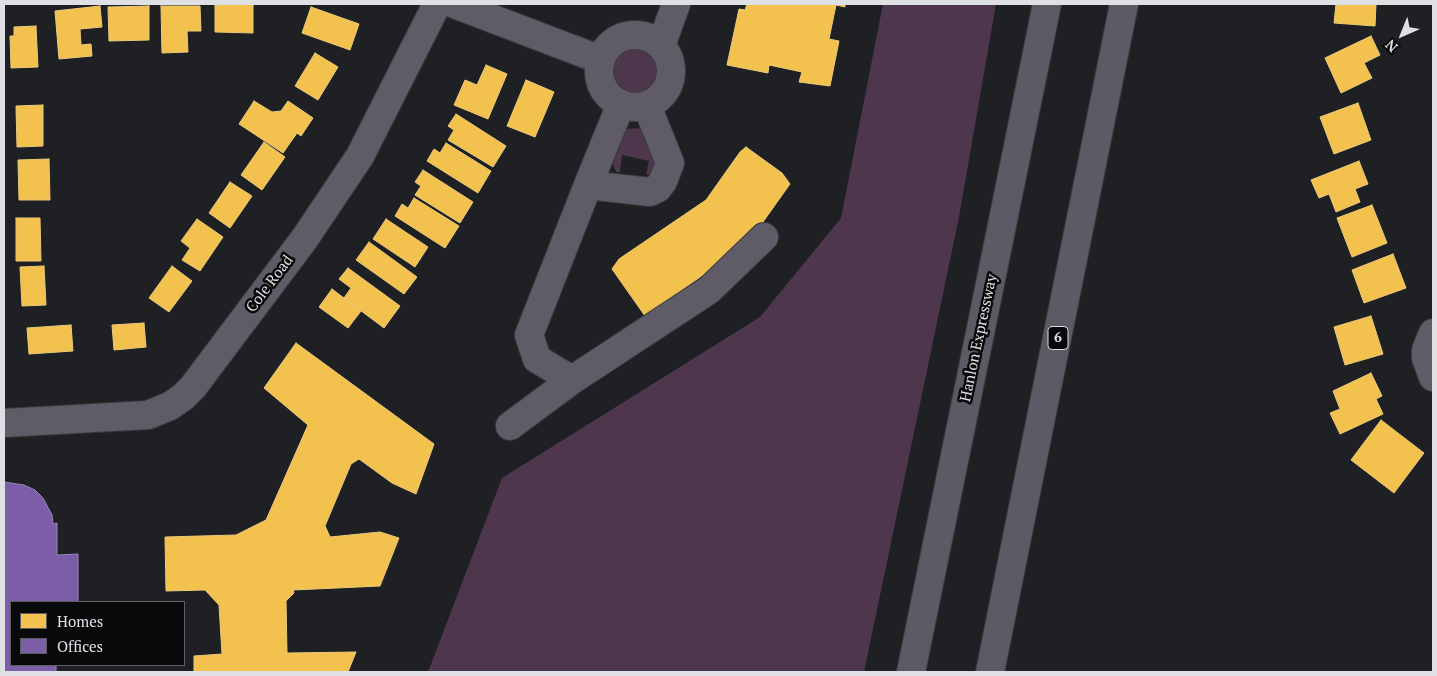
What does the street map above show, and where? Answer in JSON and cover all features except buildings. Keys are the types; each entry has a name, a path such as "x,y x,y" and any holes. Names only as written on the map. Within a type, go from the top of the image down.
{"highway":[{"name":"Hanlon Expressway","path":"911,672 1047,4"},
{"name":"6","path":"990,672 1124,4"}],"street":[{"name":"Cole Road","path":"4,424 148,415 170,406 183,397 204,373 305,238 354,164 437,4"},
{"path":"454,4 601,60"},
{"path":"661,46 676,4"},
{"path":"625,36 647,37 661,46 670,60 672,72 670,83 657,100 647,106 629,107 620,104 604,90 600,80 601,60 615,41 625,36"},
{"path":"572,380 537,359 529,334 620,104"},
{"path":"588,185 650,192 658,188 670,163 647,106"},
{"path":"510,426 572,380 708,290 764,237"},
{"path":"1433,333 1426,350 1433,378"}],"shaded area":[{"path":"883,4 996,4 959,217 864,672 428,672 502,478 760,317 841,218"},
{"path":"630,47 640,47 652,53 657,61 657,79 652,87 644,92 630,93 622,90 615,83 612,75 612,65 615,57 622,50"},
{"path":"643,128 658,163 652,173 646,175 649,161 622,155 620,172 616,172 612,161 623,129"}]}
